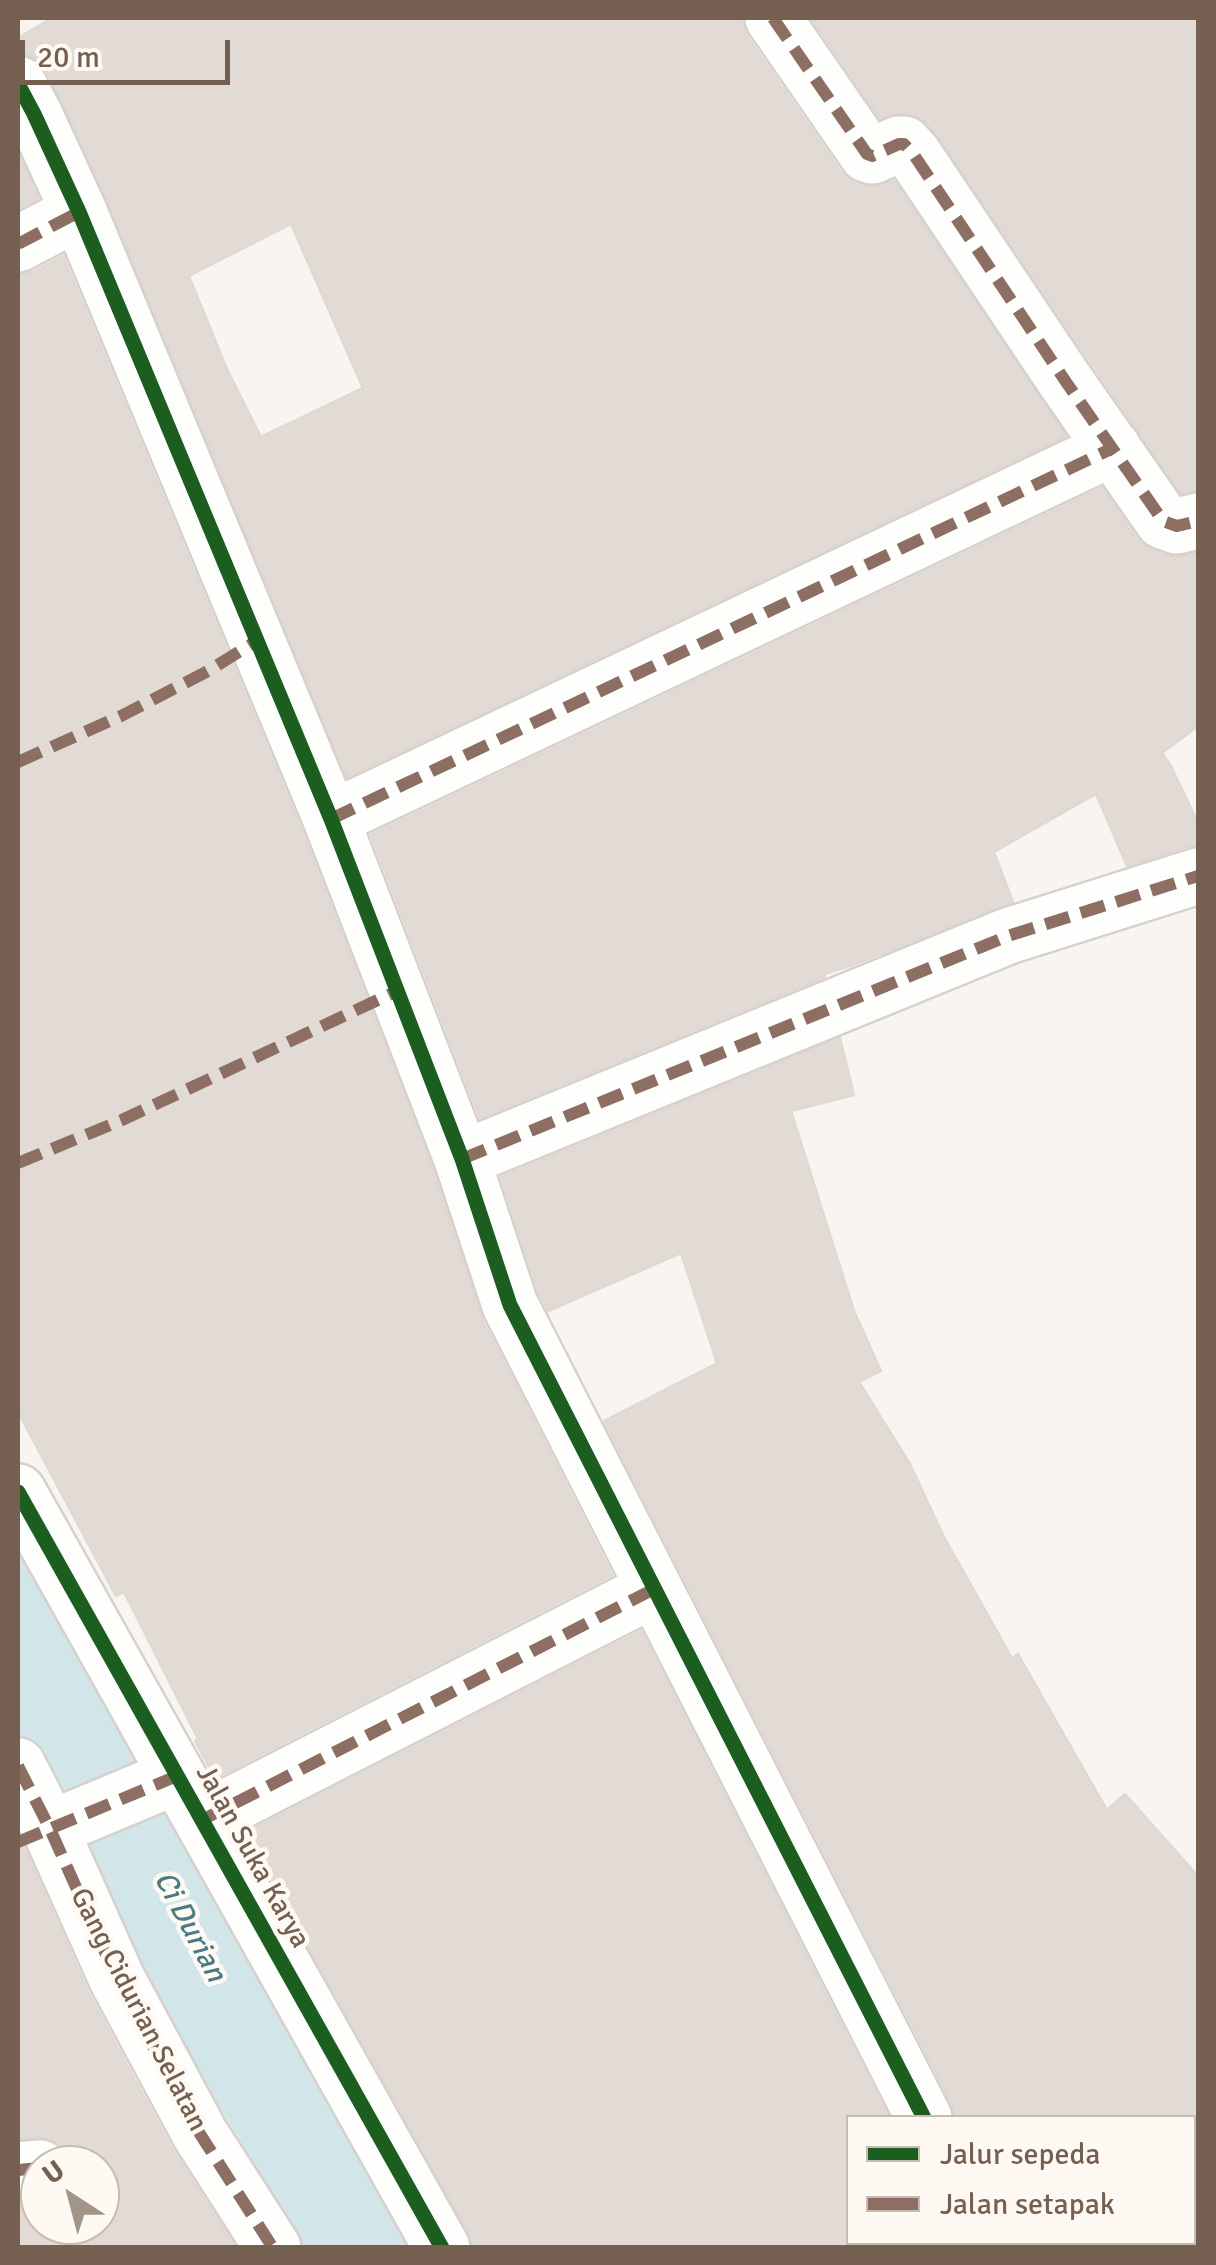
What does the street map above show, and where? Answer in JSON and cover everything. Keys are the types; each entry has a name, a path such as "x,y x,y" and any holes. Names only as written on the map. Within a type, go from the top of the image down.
{"street":[{"path":"773,18 867,154 872,156 904,144 914,155 1163,521 1178,526 1198,520"},
{"path":"18,84 79,212 332,819 462,1159 510,1305 922,2115"},
{"path":"18,244 79,212"},
{"path":"332,819 1113,448"},
{"path":"462,1159 1008,936 1198,876"},
{"name":"Jalan Suka Karya","path":"18,1492 180,1792 442,2248"},
{"path":"58,1825 180,1792 654,1589"},
{"name":"Gang Cidurian Selatan","path":"18,1766 58,1825 117,1979 181,2100 273,2248"}],"building":[{"path":"52,18 742,18 747,36 841,172 855,183 872,187 894,181 1066,436 347,777 107,199 46,69 34,57 18,53 18,38","holes":["291,224 363,388 261,437 226,367 189,276"]},
{"path":"811,18 1198,18 1198,491 1181,493 937,134 916,115 899,113 880,118"},
{"path":"18,153 38,198 18,209"},
{"path":"63,256 302,831 433,1170 482,1319 612,1575 215,1778 124,1592 116,1596 18,1412 18,275 33,272"},
{"path":"1102,488 1137,539 1151,550 1168,556 1198,553 1198,726 1162,753 1198,823 1198,846 1127,866 1096,794 994,852 1013,902 824,974 825,977 480,1118 371,835"},
{"path":"840,1038 854,1095 791,1111 854,1311 881,1371 859,1382 910,1464 943,1535 1012,1658 1018,1654 1107,1810 1125,1794 1198,1876 1198,2118 954,2115 604,1421 717,1363 681,1253 548,1311 501,1177"},
{"path":"641,1631 887,2115 846,2115 846,2245 875,2248 473,2248 469,2233 245,1833"},
{"path":"18,1834 89,1994 172,2149 236,2248 18,2248 20,2201 20,2245 120,2245 120,2145 60,2145 52,2139 18,2139"}],"waterway":[{"name":"Ci Durian","path":"18,1597 205,1960 380,2248"}],"marked path":[{"path":"773,18 867,154 872,156 904,144 914,155 1163,521 1177,526 1198,521"},
{"path":"18,244 79,212"},
{"path":"331,819 1113,448"},
{"path":"18,762 123,715 258,640"},
{"path":"462,1159 1008,936 1198,876"},
{"path":"18,1163 122,1120 397,991"},
{"path":"202,1820 654,1589"},
{"path":"18,1766 117,1979 200,2134 273,2248"},
{"path":"18,1842 177,1776"},
{"path":"906,2248 910,2245"}],"cycle path":[{"path":"18,84 79,212 331,819 462,1159 510,1305 922,2115"},
{"path":"18,1492 442,2248"}]}
